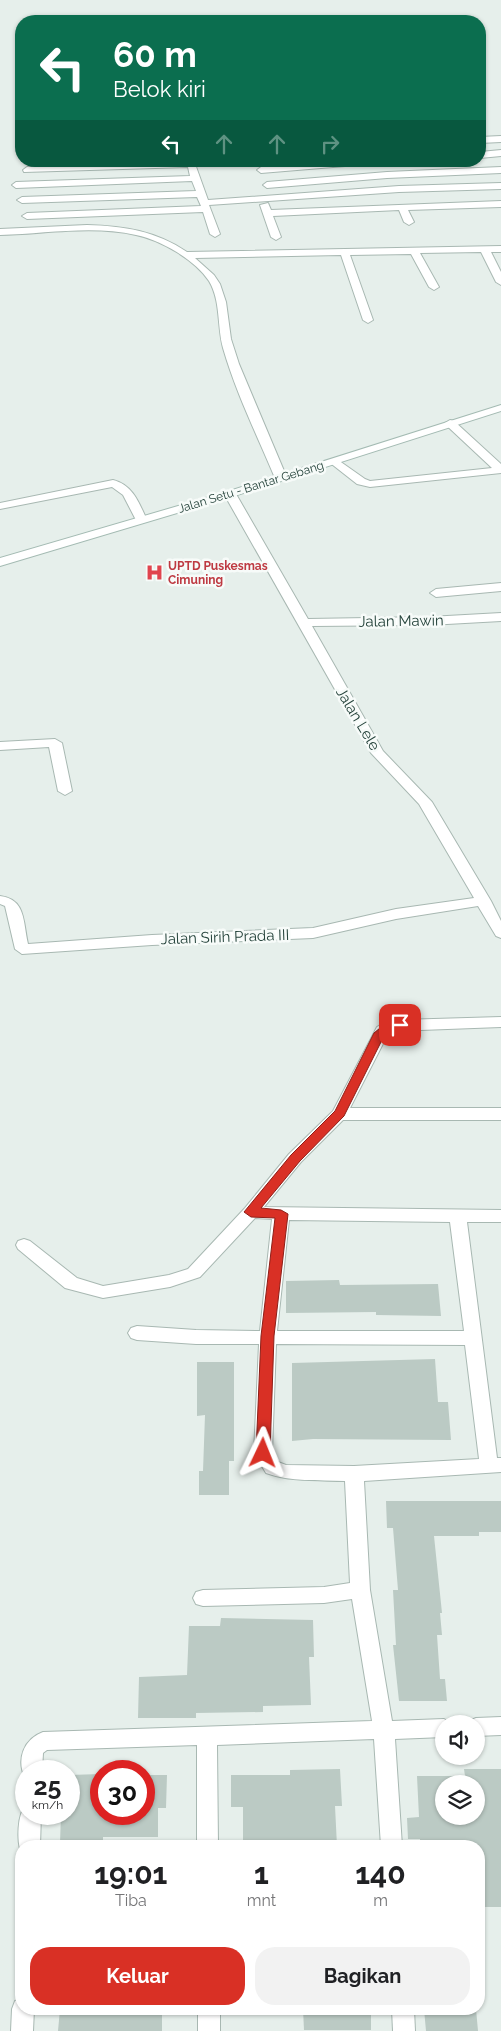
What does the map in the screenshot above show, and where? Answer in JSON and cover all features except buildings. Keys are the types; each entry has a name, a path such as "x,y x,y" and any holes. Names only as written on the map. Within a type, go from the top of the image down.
{"street":[{"path":"486,140 501,139"},
{"path":"486,154 501,153"},
{"path":"27,170 97,167"},
{"path":"191,167 215,234"},
{"path":"261,170 297,167"},
{"path":"267,185 385,172 501,170"},
{"path":"385,172 399,189"},
{"path":"16,185 195,178"},
{"path":"27,216 399,189 501,186"},
{"path":"262,199 276,237"},
{"path":"22,200 204,202"},
{"path":"268,213 501,204"},
{"path":"402,207 409,222"},
{"path":"0,232 125,230 147,234 185,255 212,278 224,313 226,338 234,365 281,478"},
{"path":"185,255 501,249"},
{"path":"485,250 501,282"},
{"path":"414,251 434,287"},
{"path":"345,253 368,320"},
{"name":"Jalan Setu - Bantar Gebang","path":"0,562 230,494 501,408"},
{"path":"450,423 500,470"},
{"path":"334,462 361,482 370,484 500,470"},
{"path":"0,506 113,483 122,485 126,490 141,520"},
{"name":"Jalan Lele","path":"230,494 378,754 424,802 484,901 501,933"},
{"path":"436,593 501,586"},
{"name":"Jalan Mawin","path":"302,622 429,621 501,617"},
{"path":"0,746 55,743 65,791"},
{"name":"Jalan Sirih Prada III","path":"0,900 8,901 12,905 22,950 127,942 313,933 396,914 484,901"},
{"path":"24,1245 71,1283 103,1292 142,1287 194,1273 251,1212 295,1158 339,1114 378,1035 390,1026 501,1022"},
{"path":"339,1114 501,1114"},
{"path":"251,1212 458,1217 501,1216"},
{"path":"281,1214 268,1336 263,1453 272,1468 286,1472 354,1474 495,1465 474,1338 458,1217"},
{"path":"137,1334 196,1337 474,1338"},
{"path":"354,1474 360,1590 384,1731 392,1840"},
{"path":"204,1598 324,1595 360,1590"},
{"path":"485,1727 501,1726"},
{"path":"32,1760 33,1749 43,1741 435,1728"},
{"path":"207,1736 208,1840"},
{"path":"29,1840 30,1825"},
{"path":"22,2031 23,2015"},
{"path":"209,2015 209,2031"},
{"path":"403,2015 404,2031"}],"place":[{"name":"UPTD Puskesmas Cimuning","path":"154,573"}],"route":[{"path":"263,1453 268,1336 281,1214 251,1212 295,1158 339,1114 378,1035 390,1026 400,1025"}]}
